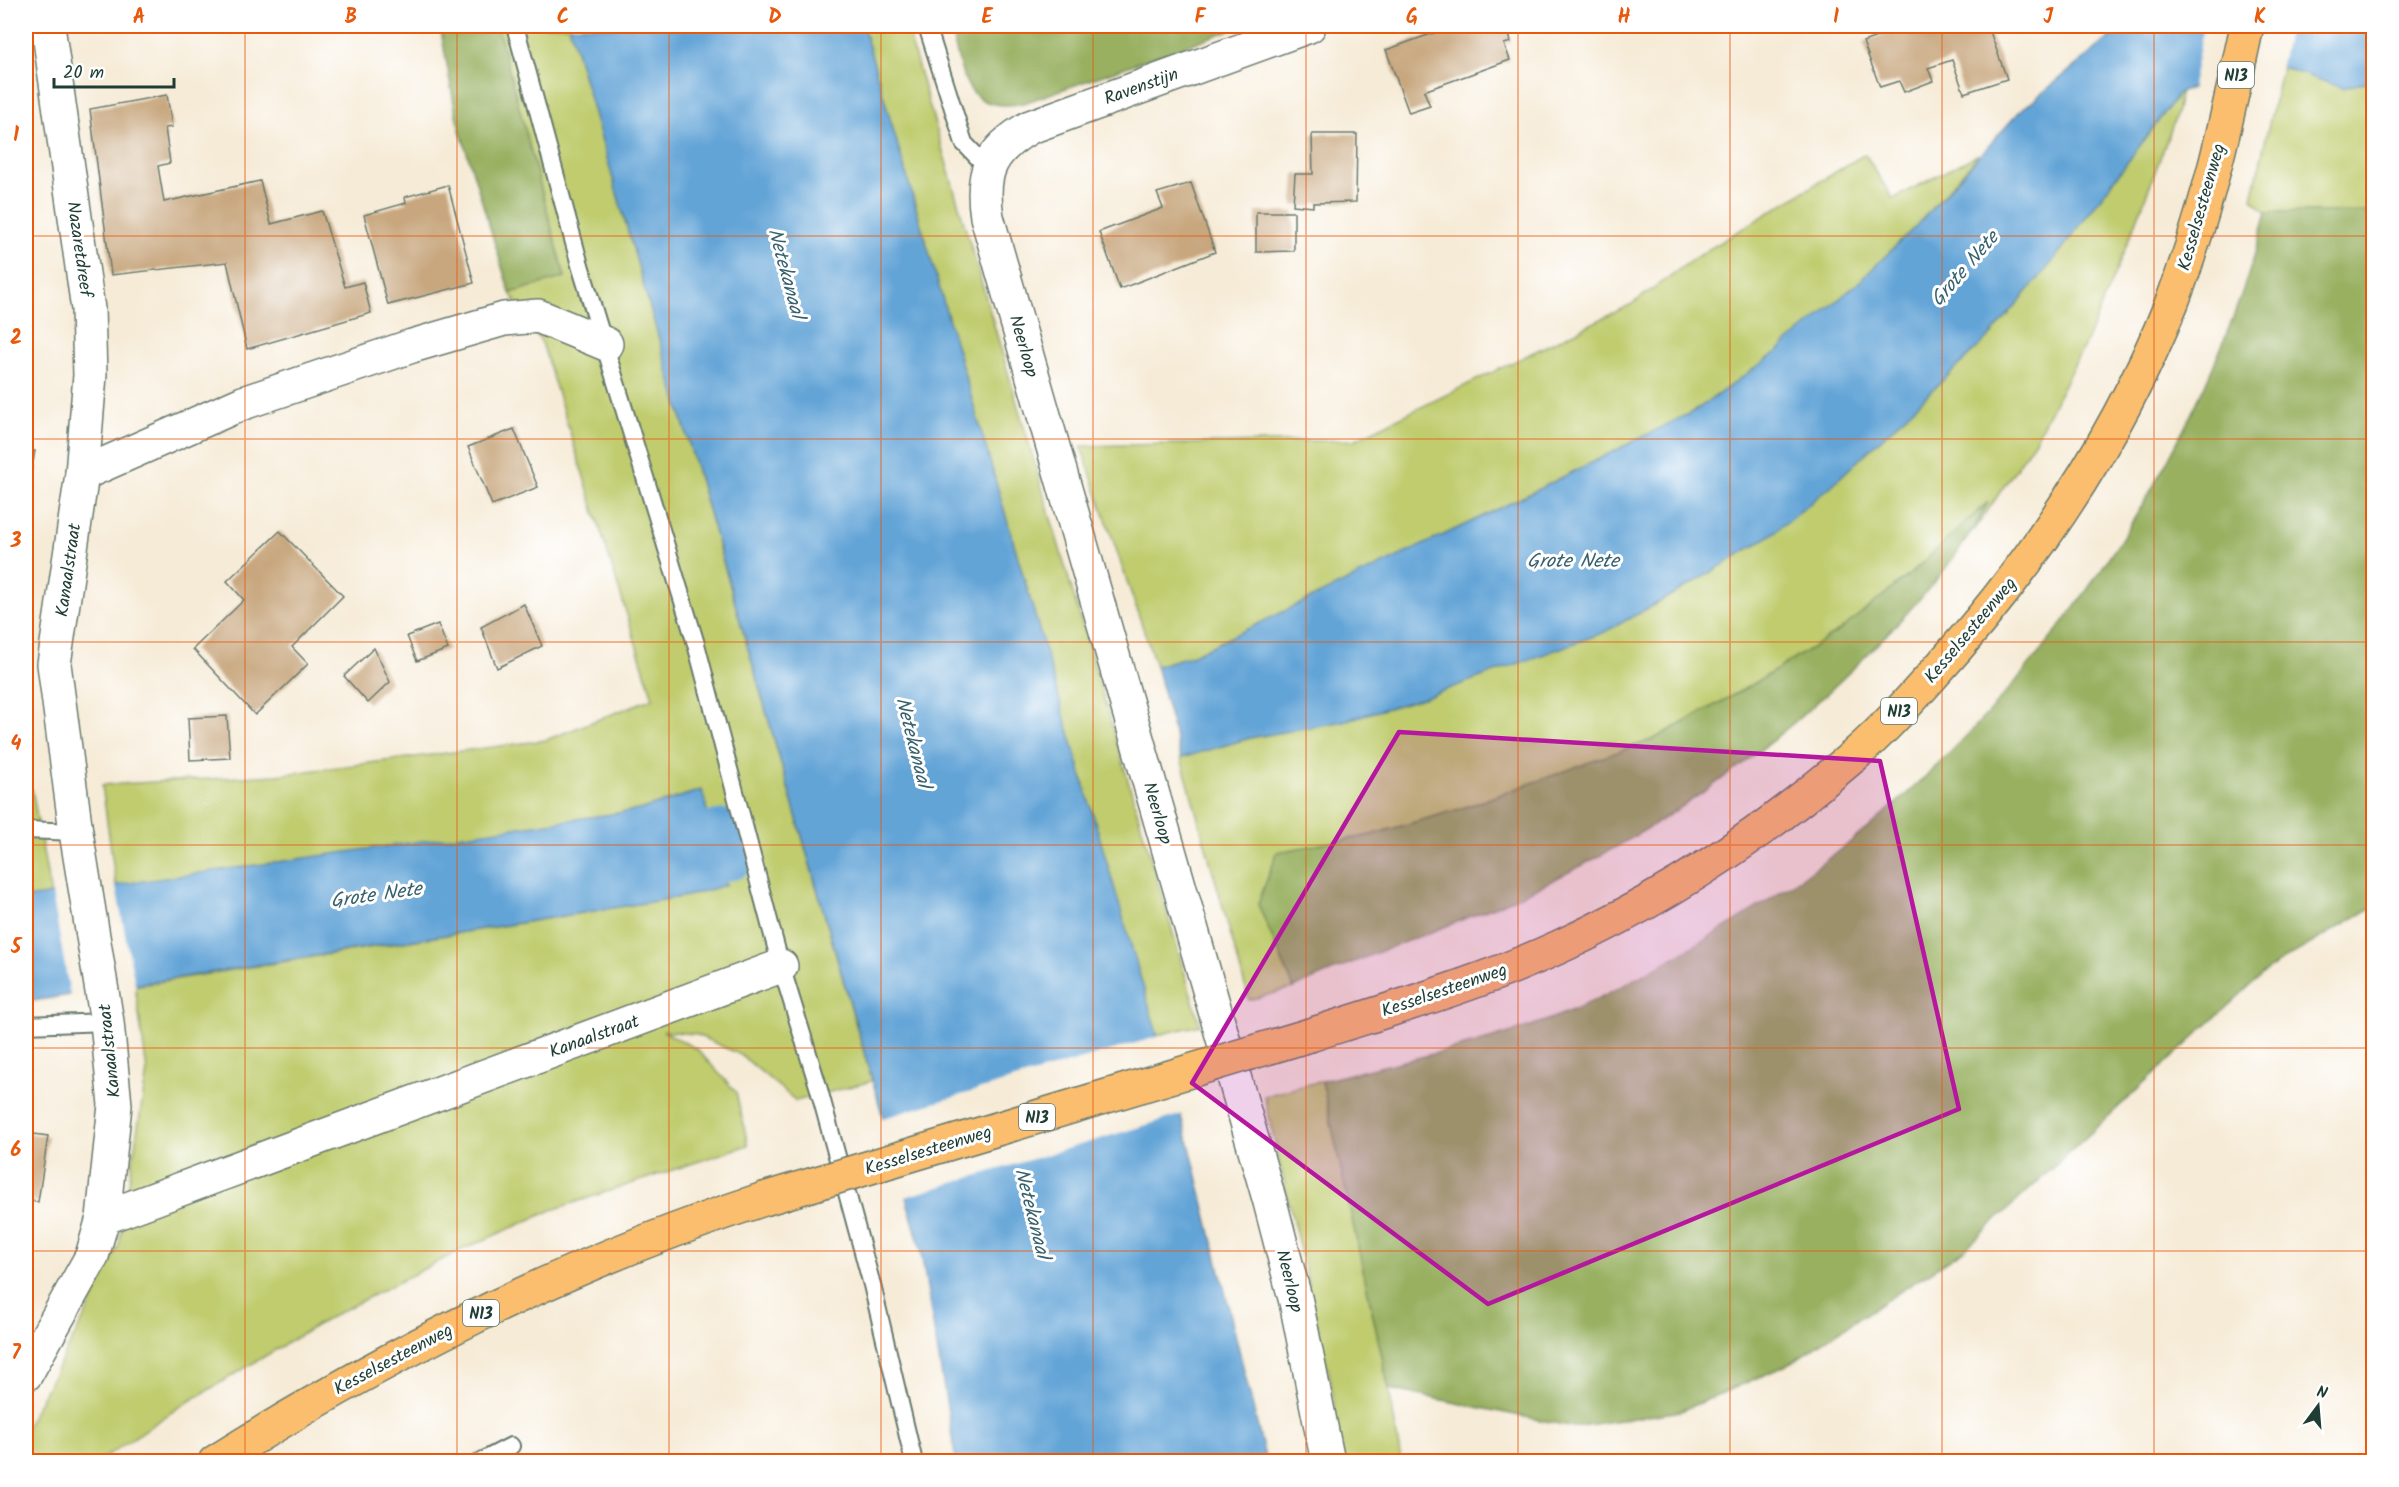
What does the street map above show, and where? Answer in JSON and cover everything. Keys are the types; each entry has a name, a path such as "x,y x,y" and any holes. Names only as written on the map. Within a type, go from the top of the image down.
{"main road":[{"name":"Kesselsesteenweg","path":"214,1461 407,1350 517,1296 690,1223 1458,988 1559,947 1686,881 1767,825 1846,764 1911,699 1971,633 2017,574 2066,504 2136,385 2172,303 2202,218 2247,26"}],"street":[{"name":"Nazaretdreef","path":"48,26 88,309 90,375 82,474"},
{"name":"Ravenstijn","path":"988,168 1012,137 1029,127 1309,26"},
{"name":"Neerloop","path":"988,168 984,196 987,217 1270,1202 1296,1302 1328,1461"},
{"path":"82,474 243,403 412,346 504,319 538,316 606,344"},
{"name":"Kanaalstraat","path":"26,1374 92,1256 103,1218 115,1106 106,1013 76,832 54,664 82,474"},
{"name":"Kanaalstraat","path":"103,1218 781,966"}],"lane":[{"path":"515,26 580,265 606,344 696,645 781,966 818,1086 872,1285 914,1461"},
{"path":"927,26 964,143 988,168"},
{"path":"26,830 76,832"},
{"path":"26,1024 106,1013"},
{"path":"480,1461 512,1446"}],"highlighted area":[{"path":"1399,732 1880,761 1959,1109 1488,1304 1192,1083"}],"green space":[{"path":"440,26 497,26 565,277 510,293 457,120"},
{"path":"497,26 569,26 872,1081 796,1101 741,1055 695,1034 663,1031 697,1049 736,1092 748,1145 552,1210 459,1251 334,1315 178,1408 99,1461 26,1462 26,1427 85,1316 119,1245 147,1071 135,986 687,896 726,885 701,790 639,810 116,886 102,785 277,775 546,740 653,698 542,343 510,293 565,277"},
{"path":"863,26 906,26 1200,1025 1157,1035"},
{"path":"950,26 1242,26 1024,103 1004,105 988,103 969,87 958,60"},
{"path":"2282,67 2343,88 2373,80 2373,212 2267,212 2252,199"},
{"path":"2181,91 2175,118 2137,220 2088,338 2035,440 1974,531 1987,504 1909,575 1839,631 1755,683 1654,739 1460,809 1371,835 1258,904 1294,988 1249,1000 1181,758 1250,738 1343,721 1423,698 1605,632 1695,582 1771,535 1831,486 1991,335 2053,261"},
{"path":"1865,154 1893,199 1979,154 1917,225 1858,283 1773,355 1696,410 1527,495 1193,655 1156,666 1081,446 1354,440 1632,304 1696,257"},
{"path":"2267,212 2373,212 2373,907 2269,968 1964,1250 1787,1365 1681,1411 1574,1427 1389,1389 1322,1081 1484,1041 1577,1008 1672,959 1735,922 1807,874 1876,821 1943,759 2006,692 2064,621 2117,545 2164,466 2205,384 2240,299"},
{"path":"1988,502 1956,554 1931,586 1890,631 1807,711 1717,783 1620,845 1569,872 1489,909 1294,988 1258,904 1277,852 1371,835 1460,809 1654,739 1755,683 1839,631 1909,575"},
{"path":"26,789 32,789 51,896 26,898"},
{"path":"1322,1081 1389,1389 1401,1461 1343,1461 1331,1382 1264,1096"}],"water":[{"name":"Netekanaal","path":"569,26 863,26 1190,1147 1266,1461 956,1461 920,1246"},
{"name":"Grote Nete","path":"2124,26 2373,26 2373,80 2343,88 2276,65 2181,91 2053,261 1991,335 1831,486 1771,535 1695,582 1605,632 1423,698 1343,721 1250,738 1181,758 1156,666 1193,655 1527,495 1696,410 1773,355 1858,283 1917,225 2019,112"},
{"path":"702,790 726,885 687,896 26,1002 26,898 639,810"}],"pier":[{"path":"2204,26 2289,26 2280,69 2191,91"},
{"path":"115,883 136,989 71,1000 52,893"},
{"path":"1160,1036 1183,1114 902,1198 880,1119"}],"building":[{"path":"1453,26 1507,26 1511,42 1504,44 1510,60 1424,91 1430,106 1409,113 1386,50"},
{"path":"1900,26 1988,26 2007,79 1964,93 1952,60 1928,68 1933,81 1904,92 1899,81 1880,87 1863,42 1901,28"},
{"path":"167,95 172,127 165,128 170,163 158,166 164,202 260,181 271,224 322,211 345,287 363,282 371,313 247,349 227,262 111,275 90,109"},
{"path":"1312,134 1357,134 1356,202 1313,203 1313,207 1293,205 1295,174 1313,174"},
{"path":"1191,183 1215,252 1120,289 1099,232 1163,208 1157,193"},
{"path":"448,185 474,283 388,305 364,215 406,203 405,197"},
{"path":"1256,212 1294,212 1294,251 1256,252"},
{"path":"514,429 538,487 492,505 468,447"},
{"path":"26,450 35,451 27,497 26,497"},
{"path":"280,531 343,596 292,647 308,664 255,715 193,649 244,600 227,581"},
{"path":"524,604 542,646 497,668 481,627"},
{"path":"438,624 448,649 417,661 407,636"},
{"path":"374,648 390,682 368,703 344,676"},
{"path":"227,716 230,758 190,760 188,718"},
{"path":"26,1133 48,1136 38,1202 26,1200"}],"waterway":[{"name":"Grote Nete","path":"618,861 726,845"}]}
